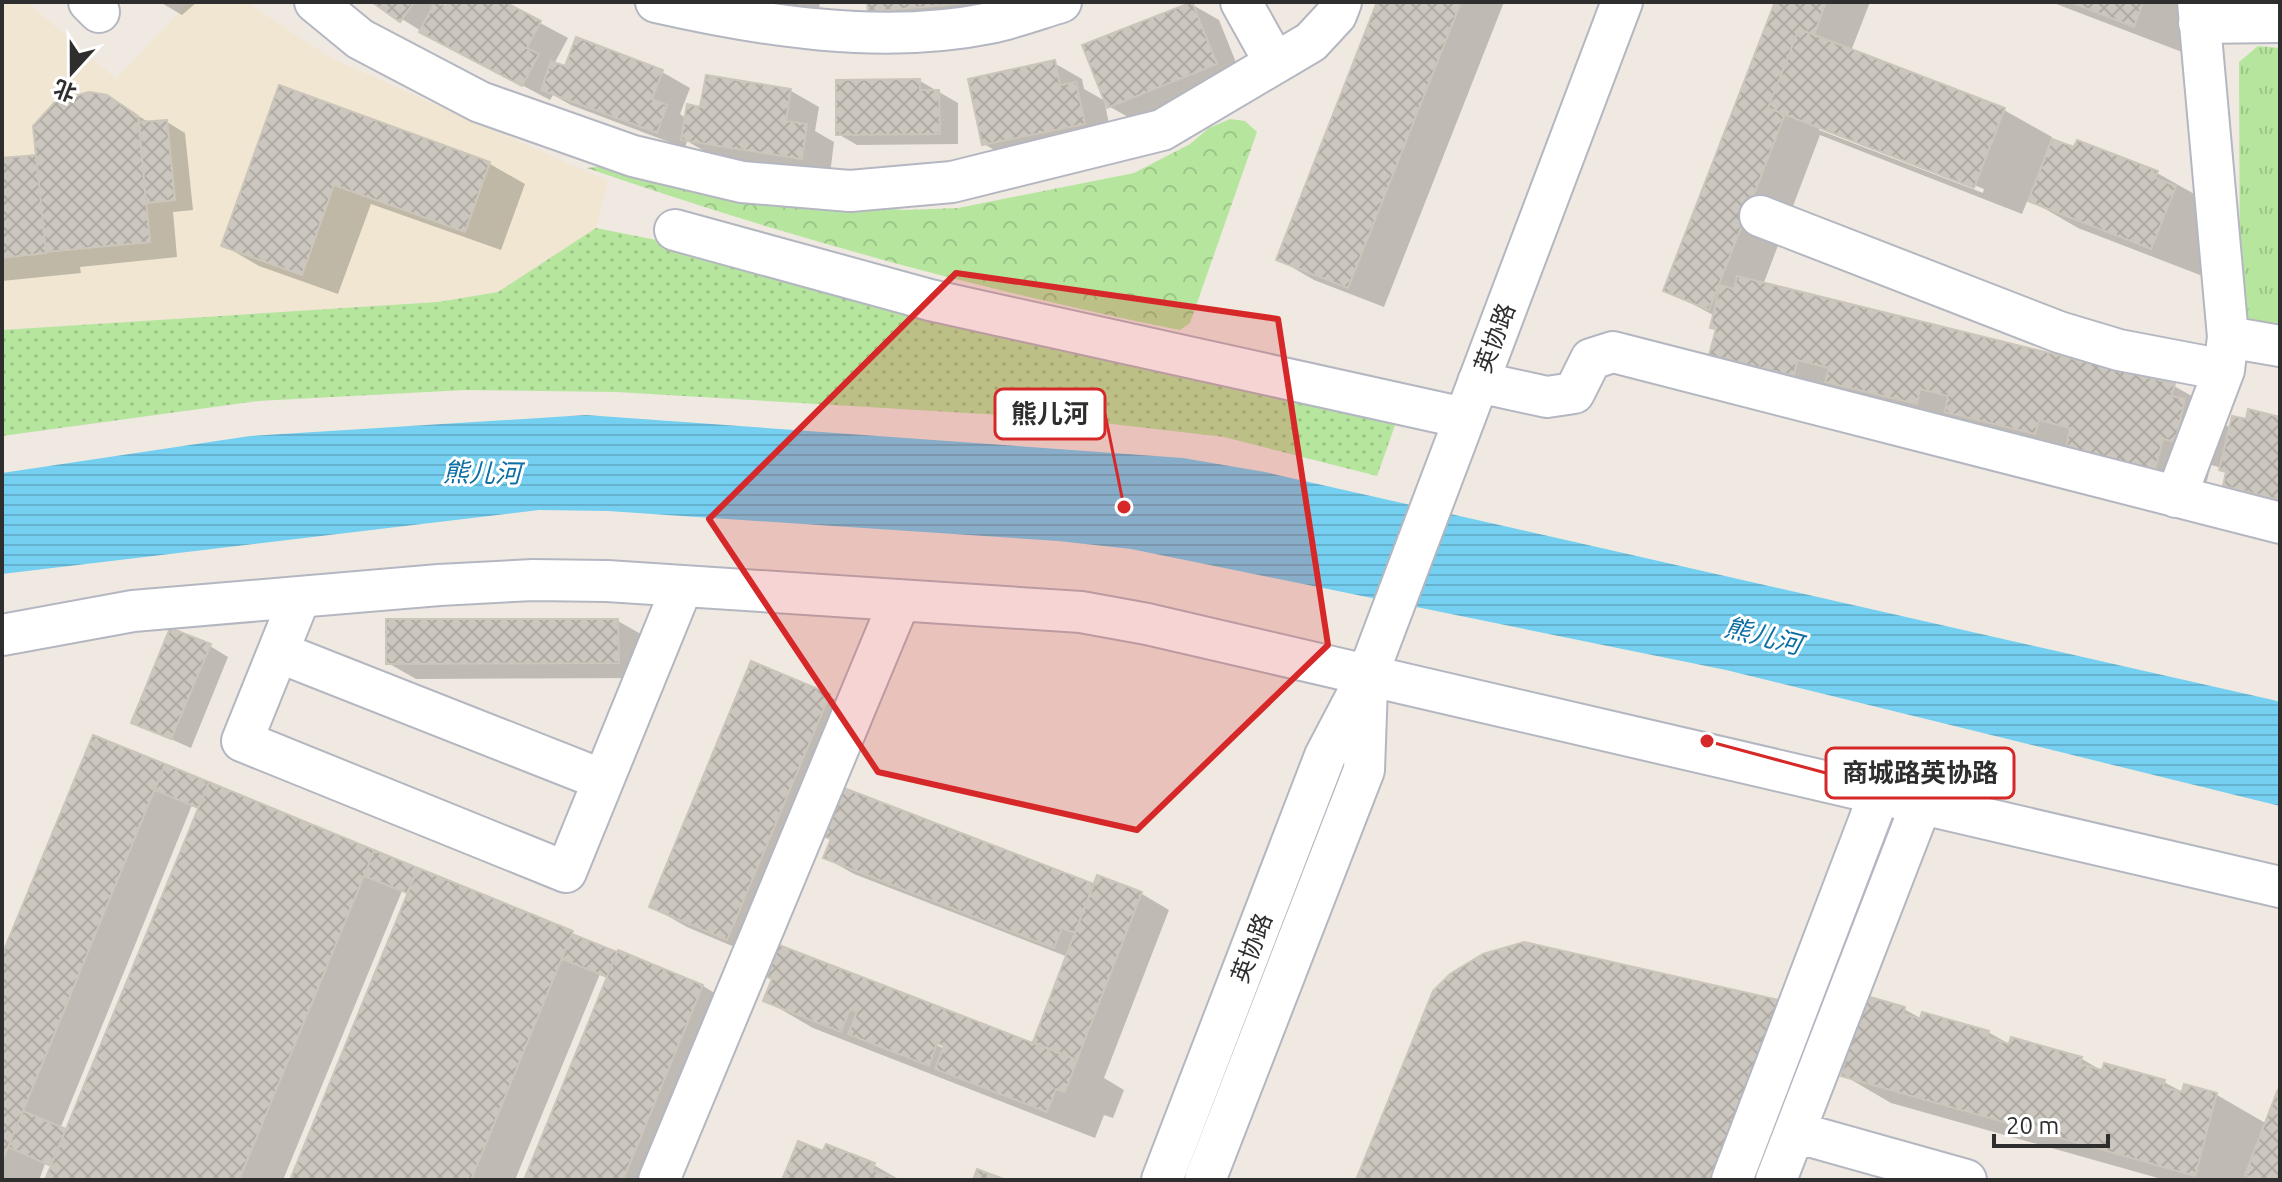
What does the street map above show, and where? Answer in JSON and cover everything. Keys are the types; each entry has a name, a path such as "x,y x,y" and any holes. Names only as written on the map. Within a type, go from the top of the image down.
{"street":[{"path":"315,2 360,39 480,102 633,156 742,182 850,191 952,182 1162,130 1311,42 1336,15 1341,2"},
{"path":"656,2 733,19 869,34 989,23 1061,2"},
{"path":"1241,2 1275,63"},
{"name":"英协路","path":"1162,1180 1325,756 1374,657 1622,2"},
{"path":"2176,497 2226,354 2198,13 2280,22"},
{"path":"1760,216 2059,332 2119,350 2226,354 2280,346"},
{"path":"675,230 930,300 1471,400 1574,393 1591,359 1613,352 2280,523"},
{"path":"2,635 133,611 533,580 1081,612 1374,657 1880,792 2280,887"},
{"path":"300,597 242,741 566,872 682,587"},
{"path":"659,1180 900,600"},
{"path":"278,652 603,780"},
{"name":"英协路","path":"1205,1180 1364,770 1374,657"},
{"path":"1732,1180 1880,792"},
{"path":"1776,1180 1922,802"},
{"path":"1795,1132 1966,1180"}],"highlighted area":[{"path":"956,273 1278,319 1328,645 1137,830 878,772 709,519"}],"shaded area":[{"path":"2,2 27,2 116,79 189,2 246,2 331,58 608,181 596,228 498,292 438,302 2,330"}],"green space":[{"path":"2258,46 2280,48 2280,337 2258,330 2240,312 2239,62"},
{"path":"1230,119 1245,121 1257,132 1190,323 1180,330 1030,297 880,259 733,216 587,168 613,165 812,202 904,210 958,208 1134,173 1190,144 1209,128"},
{"path":"596,228 697,248 1398,417 1377,476 1224,437 1069,419 616,392 465,390 258,401 2,436 2,330 438,302 498,292"}],"water":[{"path":"586,415 1183,458 1265,472 2273,700 2280,702 2280,806 1726,670 1131,549 1058,541 608,511 539,510 2,574 2,473 250,436"}],"building":[{"path":"372,2 414,2 400,22"},
{"path":"435,2 447,6 449,2 505,2 541,21 527,48 539,54 522,86 419,32"},
{"path":"730,2 800,2 799,11"},
{"path":"867,2 966,2 966,3 868,12"},
{"path":"1192,2 1217,64 1107,108 1082,45"},
{"path":"1377,2 1461,2 1348,288 1276,260"},
{"path":"1775,2 1826,2 1814,35 1799,29 1768,108 1785,114 1709,310 1663,291"},
{"path":"2070,2 2143,2 2134,27"},
{"path":"1799,29 2005,108 1974,188 1768,108"},
{"path":"576,37 663,70 652,99 667,105 657,133 541,90 551,61 565,66"},
{"path":"1055,60 1060,85 1076,82 1085,124 982,145 968,79"},
{"path":"706,75 791,89 786,121 807,124 802,159 681,140 687,104 700,107"},
{"path":"920,79 920,90 939,90 940,134 836,135 836,80"},
{"path":"279,85 490,162 465,232 334,185 302,275 221,246"},
{"path":"89,92 107,95 138,116 150,242 46,252 33,126 56,101"},
{"path":"167,120 175,200 146,203 139,122"},
{"path":"2052,139 2074,147 2077,140 2158,171 2155,178 2176,186 2151,249 2028,201"},
{"path":"36,155 46,253 2,258 2,158"},
{"path":"1737,276 2175,384 2171,396 2185,399 2175,442 2163,439 2155,470 2066,448 2070,428 2039,420 2035,434 1945,412 1948,396 1920,389 1917,404 1825,382 1829,368 1797,360 1794,376 1709,355 1716,329 1710,328 1720,285 1734,289"},
{"path":"2248,409 2280,417 2280,500 2223,486 2226,472 2219,470 2232,416 2246,419"},
{"path":"386,619 618,619 619,663 386,664"},
{"path":"170,628 211,644 171,739 131,723"},
{"path":"751,661 830,694 727,940 649,907"},
{"path":"93,735 165,764 2,1162 2,955"},
{"path":"165,764 209,782 198,808 155,790"},
{"path":"209,782 374,850 239,1180 45,1180"},
{"path":"844,788 1094,884 1075,933 1062,928 1054,948 823,858 831,839 825,837"},
{"path":"374,850 418,868 407,893 364,876"},
{"path":"418,868 573,931 471,1180 290,1180"},
{"path":"1097,875 1142,892 1077,1060 1033,1042"},
{"path":"572,934 617,952 607,977 562,959"},
{"path":"1524,942 1788,1002 1715,1180 1356,1180 1433,991 1450,974 1483,954"},
{"path":"779,945 1077,1060 1065,1092 1056,1089 1047,1112 935,1069 944,1046 937,1043 929,1066 848,1034 857,1012 850,1009 841,1032 763,1001 772,979 767,977"},
{"path":"618,950 703,985 623,1180 524,1180"},
{"path":"1863,995 1905,1007 1903,1014 1920,1019 1922,1012 1989,1031 1987,1037 2009,1044 2011,1037 2082,1057 2080,1064 2102,1070 2104,1063 2165,1080 2163,1087 2182,1092 2184,1084 2217,1093 2195,1176 1841,1076"},
{"path":"2278,1089 2280,1180 2258,1180 2245,1175"},
{"path":"23,1111 66,1129 51,1166 8,1147"},
{"path":"798,1141 823,1151 826,1144 875,1163 872,1170 898,1180 782,1180"},
{"path":"977,1169 1006,1180 973,1180"}],"place":[{"name":"熊儿河","path":"1124,507"},
{"name":"商城路英协路","path":"1707,741"}]}
